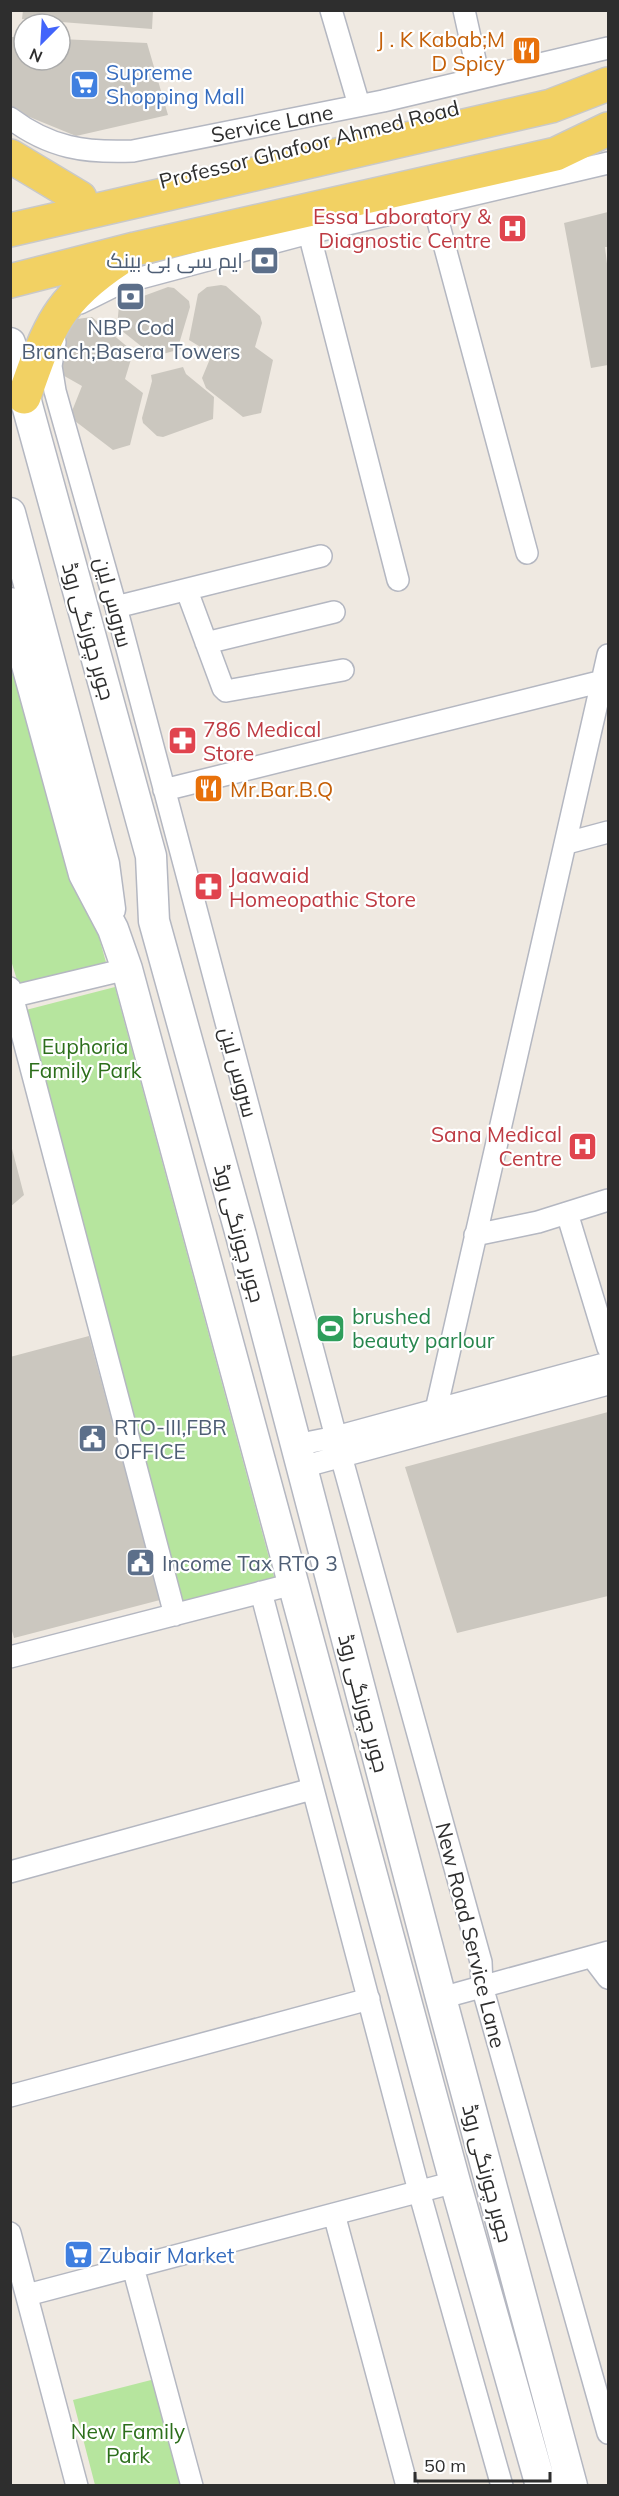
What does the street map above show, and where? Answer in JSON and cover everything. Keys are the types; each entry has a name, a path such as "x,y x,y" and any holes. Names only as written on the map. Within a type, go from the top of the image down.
{"main road":[{"name":"Professor Ghafoor Ahmed Road","path":"10,216 67,191 243,164 546,85 609,79"},
{"path":"10,253 551,119 609,84"},
{"path":"10,230 551,119 609,123"},
{"path":"10,281 135,249 556,154 609,129"},
{"path":"10,156 67,191"},
{"path":"17,409 24,354 51,327 66,302 88,280 135,249"},
{"name":"جوہر چورنگی روڈ","path":"17,409 151,856 154,921 241,1234 441,1998 572,2486"},
{"name":"جوہر چورنگی روڈ","path":"10,513 104,864 113,929"},
{"name":"جوہر چورنگی روڈ","path":"10,603 84,874 113,929 127,969 455,2182 541,2486"},
{"path":"372,1876 407,1865"},
{"path":"384,1920 419,1912"}],"street":[{"path":"331,10 359,105"},
{"path":"464,10 479,78"},
{"name":"Service Lane","path":"10,118 38,135 68,148 99,153 133,151 359,105 609,48"},
{"path":"67,191 68,148"},
{"name":"سروس لین","path":"338,1447 116,608 55,391 24,354 57,334 81,302 118,284 309,232 609,163"},
{"path":"433,203 527,553"},
{"path":"309,232 398,580"},
{"path":"116,608 321,556"},
{"path":"187,591 223,688 231,692 343,670"},
{"path":"206,643 334,612"},
{"path":"436,1410 609,655"},
{"path":"164,790 603,681"},
{"path":"567,843 609,832"},
{"path":"127,969 11,994 175,1615"},
{"path":"475,1235 567,1214 609,1200"},
{"path":"567,1214 609,1348"},
{"path":"338,1447 436,1410 609,1363"},
{"path":"299,1456 609,1384"},
{"name":"New Road Service Lane","path":"338,1447 481,1962 482,1986 609,2433"},
{"path":"10,1657 293,1584"},
{"path":"261,1592 419,2191 502,2486"},
{"path":"10,1872 312,1789"},
{"path":"441,1998 600,1955 609,1978"},
{"path":"10,2096 369,1999"},
{"path":"27,2295 455,2182"},
{"path":"334,2214 407,2486"},
{"path":"10,2233 77,2486"},
{"path":"133,2267 192,2486"}],"green space":[{"path":"10,613 107,966 20,990 10,957"},
{"name":"Euphoria Family Park","path":"115,987 275,1580 183,1603 22,1011"},
{"name":"New Family Park","path":"155,2379 183,2485 95,2485 73,2400"}],"building":[{"path":"23,10 153,10 152,29 72,23 72,12 23,12"},
{"name":"Supreme Shopping Mall","path":"10,37 12,37 12,72 72,72 72,40 147,43 168,115 76,136 10,109"},
{"path":"608,212 608,247 605,247 608,272 608,365 591,368 564,223"},
{"path":"226,286 260,316 262,323 255,347 273,360 261,413 243,417 206,388 202,378 212,354 189,340 198,294 207,287"},
{"path":"168,287 174,288 189,301 190,307 179,344 181,349 148,358 146,350 117,327 119,305"},
{"path":"92,317 130,349 132,356 125,379 143,393 130,445 113,450 75,421 72,411 82,386 59,373 68,327 77,319"},
{"path":"183,367 186,374 214,397 213,419 163,437 157,436 143,423 142,418 152,381 151,375"},
{"path":"10,1141 24,1195 10,1207"},
{"path":"89,1336 160,1600 14,1638 10,1624 10,1357"},
{"path":"608,1412 608,1596 457,1633 405,1467"}],"place":[{"name":"J . K Kabab;M D Spicy","path":"526,51"},
{"name":"Supreme Shopping Mall","path":"85,84"},
{"name":"Essa Laboratory & Diagnostic Centre","path":"512,228"},
{"name":"ایم سی بی بینک","path":"264,260"},
{"name":"NBP Cod Branch;Basera Towers","path":"131,296"},
{"name":"786 Medical Store","path":"182,741"},
{"name":"Mr.Bar.B.Q","path":"209,789"},
{"name":"Jaawaid Homeopathic Store","path":"208,887"},
{"name":"Sana Medical Centre","path":"583,1146"},
{"name":"brushed beauty parlour","path":"331,1328"},
{"name":"RTO-III,FBR OFFICE","path":"93,1439"},
{"name":"Income Tax RTO 3","path":"141,1563"},
{"name":"Zubair Market","path":"78,2255"}]}
